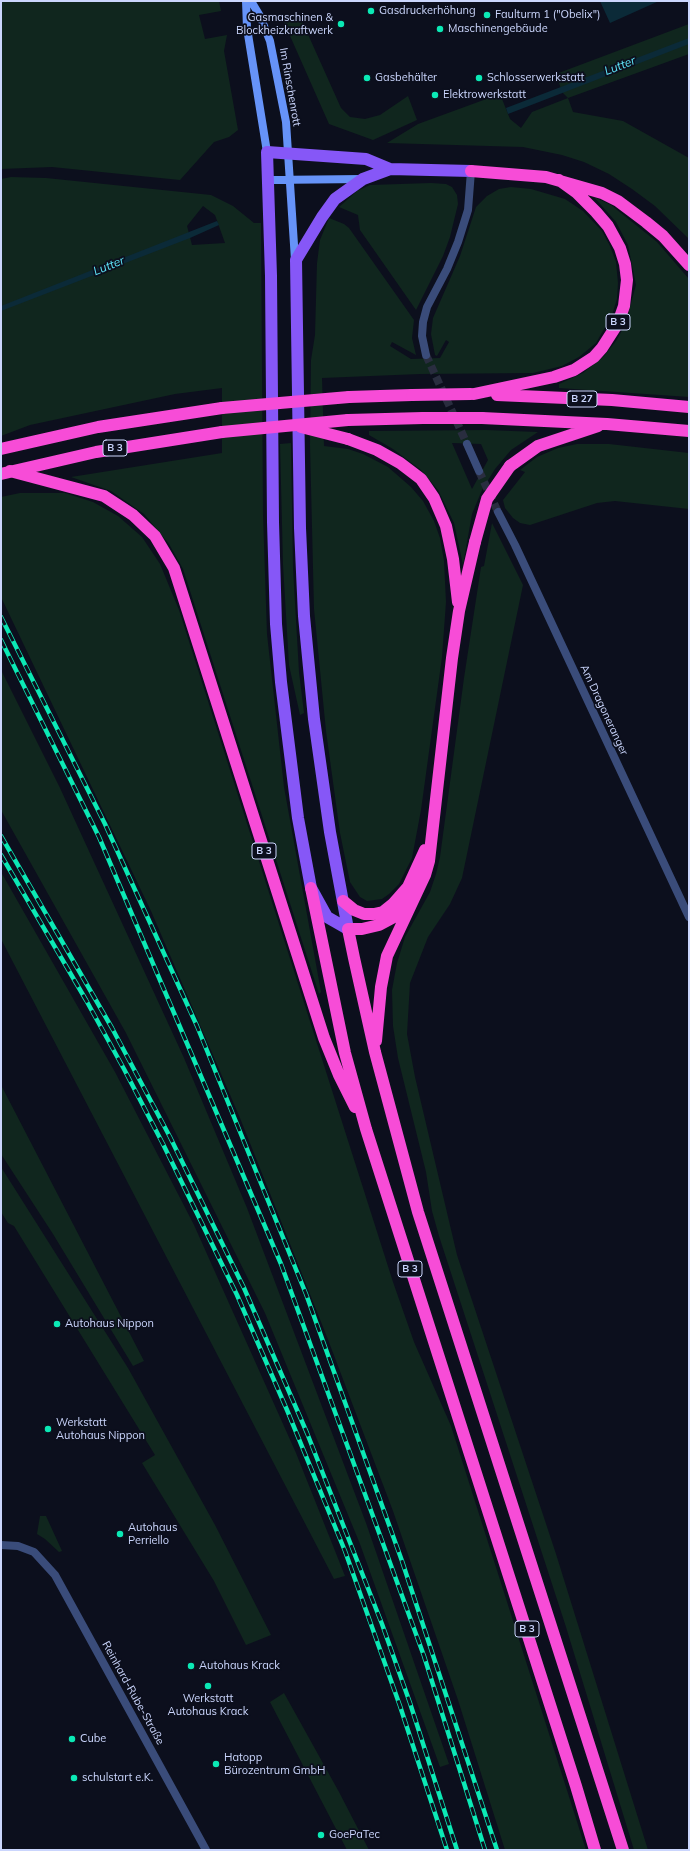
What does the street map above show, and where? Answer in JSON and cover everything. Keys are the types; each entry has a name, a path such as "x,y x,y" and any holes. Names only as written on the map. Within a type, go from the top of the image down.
{"highway":[{"name":"B 3","path":"471,171 532,174 559,180 602,193 618,201 662,236 689,265"},
{"name":"B 3","path":"1,449 105,426 222,408 349,397 473,394 554,377 574,370 594,356 602,348 613,332 620,318 625,298 625,264 620,248 608,226 577,193 559,180"},
{"name":"B 27","path":"473,394 581,398 689,407"},
{"path":"290,424 348,420 482,418 607,424 689,431"},
{"name":"B 3","path":"5,472 110,449 222,432 290,424"},
{"path":"290,424 348,439 377,450 400,462 421,479 434,498 446,526 450,542 459,611"},
{"path":"375,1052 381,987 387,956 427,867 459,611 475,542 487,499 510,466 538,446 607,424"},
{"name":"B 3","path":"5,472 104,496 133,515 155,536 174,568 324,1038 338,1075 366,1130"},
{"path":"343,901 354,910 369,914 378,914 388,908 398,899 411,881 431,834"},
{"name":"B 3","path":"310,888 345,1053 366,1130 576,1786 595,1850"},
{"path":"348,929 362,929 379,925 394,916 413,898"},
{"name":"B 3","path":"348,929 375,1052 418,1212 623,1850"}],"main road":[{"path":"246,1 247,28 267,152"},
{"name":"Im Rinschenrott","path":"251,1 260,16 270,41 286,122 292,181"},
{"name":"B 3","path":"310,888 288,750 276,624 273,522 271,276 267,152 366,159 390,169"},
{"name":"B 3","path":"268,180 292,181 363,178 390,169 471,171"},
{"name":"B 3","path":"296,260 326,211 346,190 363,178"},
{"name":"B 3","path":"292,181 296,260 300,528 304,616 314,719 330,832 348,929"},
{"path":"310,888 327,917 348,929"}],"street":[{"path":"426,355 422,336 423,322 427,307 447,269 460,236 468,210 471,171"},
{"path":"467,444 479,471"},
{"name":"Am Dragoneranger","path":"498,512 515,545 689,917"},
{"name":"Reinhard-Rube-Straße","path":"1,1544 18,1546 34,1552 55,1574 206,1850"}],"green space":[{"path":"1,1 219,1 221,11 199,15 205,39 227,35 224,51 238,130 229,137 214,142 180,180 52,167 1,169"},
{"path":"290,18 302,21 341,108 350,117 365,119 380,115 408,96 417,120 373,140 329,124 283,20"},
{"path":"689,24 689,54 568,98 562,92 556,74"},
{"path":"500,94 510,119 521,128 532,112 568,98 573,112 623,121 689,158 689,239 655,206 632,189 609,174 584,162 562,155 523,147 387,143 418,124"},
{"path":"11,177 46,178 211,195 233,206 254,223 261,223 263,515 267,634 284,787 321,992 319,994 183,569 169,544 144,514 111,491 71,477 222,453 222,388 175,394 30,425 1,436 1,179","holes":["203,206 215,215 225,243 192,245 187,226"]},
{"path":"446,184 452,187 457,195 458,204 450,237 443,256 416,310 360,230 358,215 339,207 357,191 370,185"},
{"path":"511,187 531,189 565,199 583,211 602,231 616,262 618,283 617,299 612,315 596,343 579,357 562,366 533,373 420,374 322,378 324,446 348,449 363,454 388,467 411,487 423,501 434,521 440,538 444,561 446,602 442,657 421,810 412,858 399,884 389,894 382,899 367,901 360,897 350,882 340,833 326,731 314,609 310,445 311,360 315,335 317,263 320,240 329,218 344,224 349,228 414,320 412,338 416,355 392,342 390,346 411,359 440,358 449,342 446,340 437,356 435,355 431,334 433,318 460,256 476,207 487,196 499,189"},
{"path":"594,197 611,205 657,242 689,279 689,397 559,388 559,384 583,373 604,356 616,341 625,325 636,285 628,245 616,222"},
{"path":"486,430 538,432 511,450 495,469 482,490 472,514 463,565 454,523 438,490 421,470 393,449 369,435 369,431","holes":["452,443 481,444 488,460 472,489"]},
{"path":"291,443 293,568 299,672 304,713 300,715 289,665 283,565 280,444"},
{"path":"577,444 609,444 689,453 689,509 615,501 597,503 530,525 520,523 513,518 505,508 503,500 525,472 520,470 537,457 558,448"},
{"path":"20,493 65,493 93,502 118,516 142,537 160,564 179,610 393,1282 414,1342 451,1426 586,1850 505,1850 458,1700 393,1511 327,1337 240,1118 151,911 1,597 1,497"},
{"path":"492,523 523,585 462,878 450,904 428,937 410,983 407,1034 415,1077 457,1255 556,1554 648,1850 634,1850 566,1627 439,1236 432,1211 426,1172 398,1058 393,1026 392,990 397,963 405,937 430,892 440,857 464,678 481,567 484,566"},
{"path":"1,670 60,788 184,1058 247,1208 366,1523 449,1764 440,1767 360,1544 265,1313 126,1033 1,810"},
{"path":"1,872 115,1072 194,1225 296,1453 345,1576 334,1579 1,939"},
{"path":"1,1085 144,1361 133,1366 53,1234 1,1154"},
{"path":"1,1167 128,1368 215,1525 271,1635 246,1645 214,1581 142,1463 155,1455 14,1226 8,1223 1,1212"},
{"path":"40,1516 46,1516 62,1551 59,1552 37,1534"},
{"path":"284,1693 339,1792 369,1850 347,1850 270,1702"}],"water":[{"path":"600,1 659,1 610,23"},
{"name":"Lutter","path":"689,38 689,44 508,114 506,108"},
{"name":"Lutter","path":"217,221 219,225 190,238 1,311 1,306"}],"tunnel":[{"path":"426,355 467,444"},
{"path":"479,471 498,512"}],"railway":[{"path":"1,617 105,824 197,1026 306,1294 402,1561 497,1850"},
{"path":"1,640 99,837 281,1264 424,1656 485,1850"},
{"path":"1,836 112,1028 170,1137 244,1288 307,1433 382,1624 410,1703 457,1850"},
{"path":"1,855 86,1000 124,1069 163,1144 237,1295 287,1410 345,1551 400,1706 447,1850"}],"place":[{"name":"Gasdruckerhöhung","path":"371,11"},
{"name":"Faulturm 1 (\"Obelix\")","path":"487,15"},
{"name":"Gasmaschinen & Blockheizkraftwerk","path":"341,24"},
{"name":"Maschinengebäude","path":"440,29"},
{"name":"Gasbehälter","path":"367,78"},
{"name":"Schlosserwerkstatt","path":"479,78"},
{"name":"Elektrowerkstatt","path":"435,95"},
{"name":"Autohaus Nippon","path":"57,1324"},
{"name":"Werkstatt Autohaus Nippon","path":"48,1429"},
{"name":"Autohaus Perriello","path":"120,1534"},
{"name":"Autohaus Krack","path":"191,1666"},
{"name":"Werkstatt Autohaus Krack","path":"208,1686"},
{"name":"Cube","path":"72,1739"},
{"name":"Hatopp Bürozentrum GmbH","path":"216,1764"},
{"name":"schulstart e.K.","path":"74,1778"},
{"name":"GoePaTec","path":"321,1835"}]}
